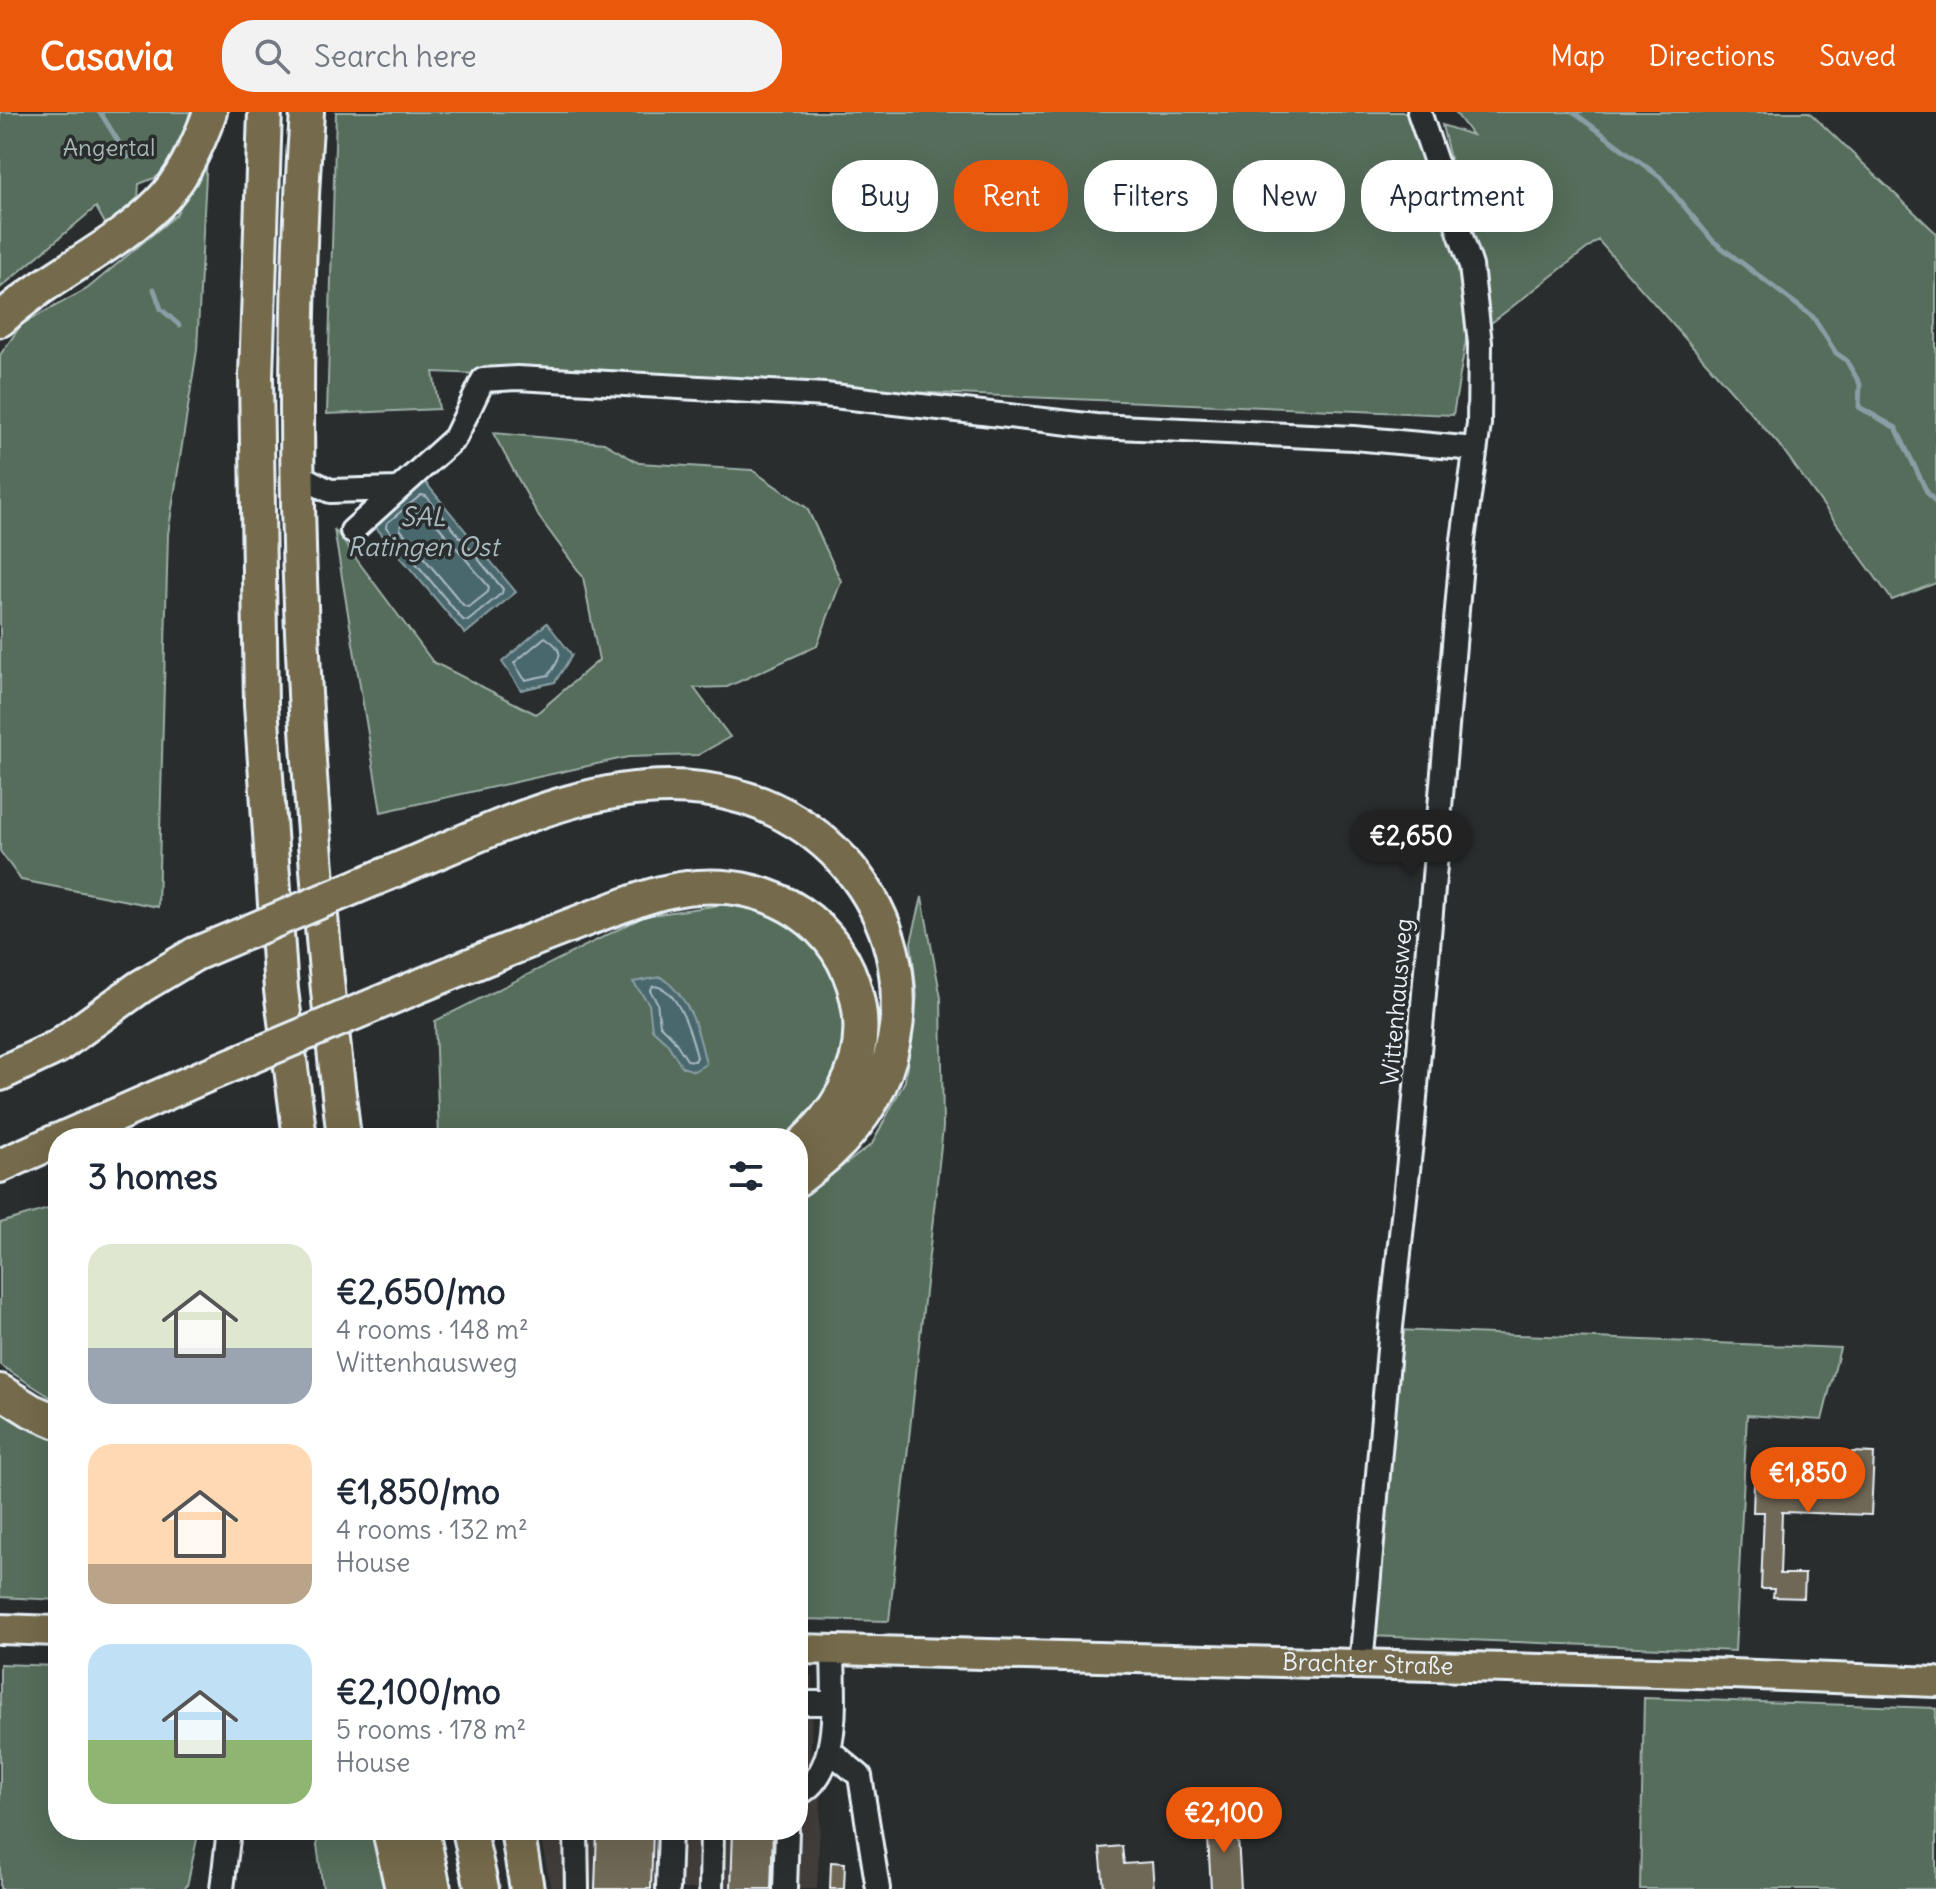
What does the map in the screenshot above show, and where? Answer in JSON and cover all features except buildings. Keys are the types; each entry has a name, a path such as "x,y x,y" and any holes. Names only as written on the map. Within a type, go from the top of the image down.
{"highway":[{"path":"0,320 56,277 122,235 161,201 190,157 210,112"},
{"path":"265,112 256,376 261,705 281,990 299,1128"},
{"path":"307,112 298,364 298,475 307,725 324,969 343,1128"},
{"path":"0,1055 85,1012 141,972 195,954 560,805 644,788 699,788 764,803 809,829 842,858 868,894 889,943 898,995 890,1054 876,1092 844,1141 808,1171"},
{"path":"318,885 365,1128"},
{"path":"87,1128 523,943 648,896 695,887 726,886 771,896 808,917 825,934 848,969 860,1017 858,1056 847,1087 831,1114 808,1138"},
{"path":"0,1074 57,1047 140,987 195,954"},
{"path":"0,1166 48,1144"},
{"path":"0,1391 48,1418"},
{"path":"391,1840 402,1889"},
{"path":"424,1840 434,1889"},
{"path":"471,1840 482,1889"},
{"path":"519,1840 527,1889"}],"main road":[{"path":"0,1629 48,1631"},
{"name":"Brachter Straße","path":"808,1649 1936,1682"}],"street":[{"name":"Wittenhausweg","path":"1361,1666 1463,540 1479,424 1480,343 1471,266 1419,112"},
{"path":"352,531 455,438 483,380 517,378 825,395 1096,426 1354,438 1475,449"},
{"path":"298,475 330,491 398,489"},
{"path":"808,1787 826,1763 832,1735 833,1650"},
{"path":"808,1703 833,1703"},
{"path":"829,1750 860,1776 878,1889"},
{"path":"222,1889 228,1840"},
{"path":"576,1840 577,1889"},
{"path":"668,1889 670,1840"},
{"path":"711,1889 712,1840"},
{"path":"785,1889 787,1840"}],"shaded area":[{"path":"808,1676 812,1676 811,1763 822,1778 817,1889 551,1889 541,1840 808,1840"}],"green space":[{"name":"Angertal","path":"0,112 190,112 182,144 174,149 162,175 139,184 137,213 113,238 96,207 0,288"},
{"path":"336,112 1425,112 1436,160 1361,160 1361,232 1451,232 1466,299 1466,340 1453,415 433,372 439,409 327,414"},
{"path":"1455,112 1809,112 1936,233 1936,583 1892,600 1781,447 1598,240 1486,327 1468,232 1553,232 1553,160 1450,160 1442,125 1472,135"},
{"path":"207,154 197,350 168,534 158,907 21,880 0,851 0,355 22,324 87,289 176,215"},
{"path":"493,433 604,443 639,463 752,470 807,508 841,581 817,646 727,687 694,688 730,737 698,755 628,757 381,812 334,529 433,662 536,714 599,660 583,577 539,517"},
{"path":"922,897 941,998 943,1127 889,1621 808,1619 808,1192 872,1144 905,1081 917,996 911,942"},
{"path":"727,904 782,914 823,950 840,982 845,1024 843,1062 818,1109 796,1128 439,1128 435,1021 645,916"},
{"path":"48,1209 48,1396 0,1365 0,1223"},
{"path":"1396,1330 1840,1348 1822,1420 1747,1415 1735,1651 1370,1636"},
{"path":"0,1406 48,1433 48,1599 0,1597"},
{"path":"0,1664 48,1666 48,1840 197,1840 187,1886 183,1889 0,1889"},
{"path":"1644,1698 1936,1708 1936,1889 1640,1889"},
{"path":"316,1840 379,1840 390,1889 323,1889"}],"water":[{"name":"SAL Ratingen Ost","path":"425,482 516,592 465,634 373,524"},
{"path":"547,623 572,655 555,682 521,690 502,662"},
{"path":"661,977 680,995 692,1015 706,1064 694,1071 682,1067 667,1043 652,1029 649,1004 633,982"}],"waterway":[{"path":"100,112 128,157"},
{"path":"1573,112 1660,177 1713,241 1813,317 1860,384 1859,407 1896,428 1927,492 1936,503"},
{"path":"154,289 161,309 179,325"}]}
